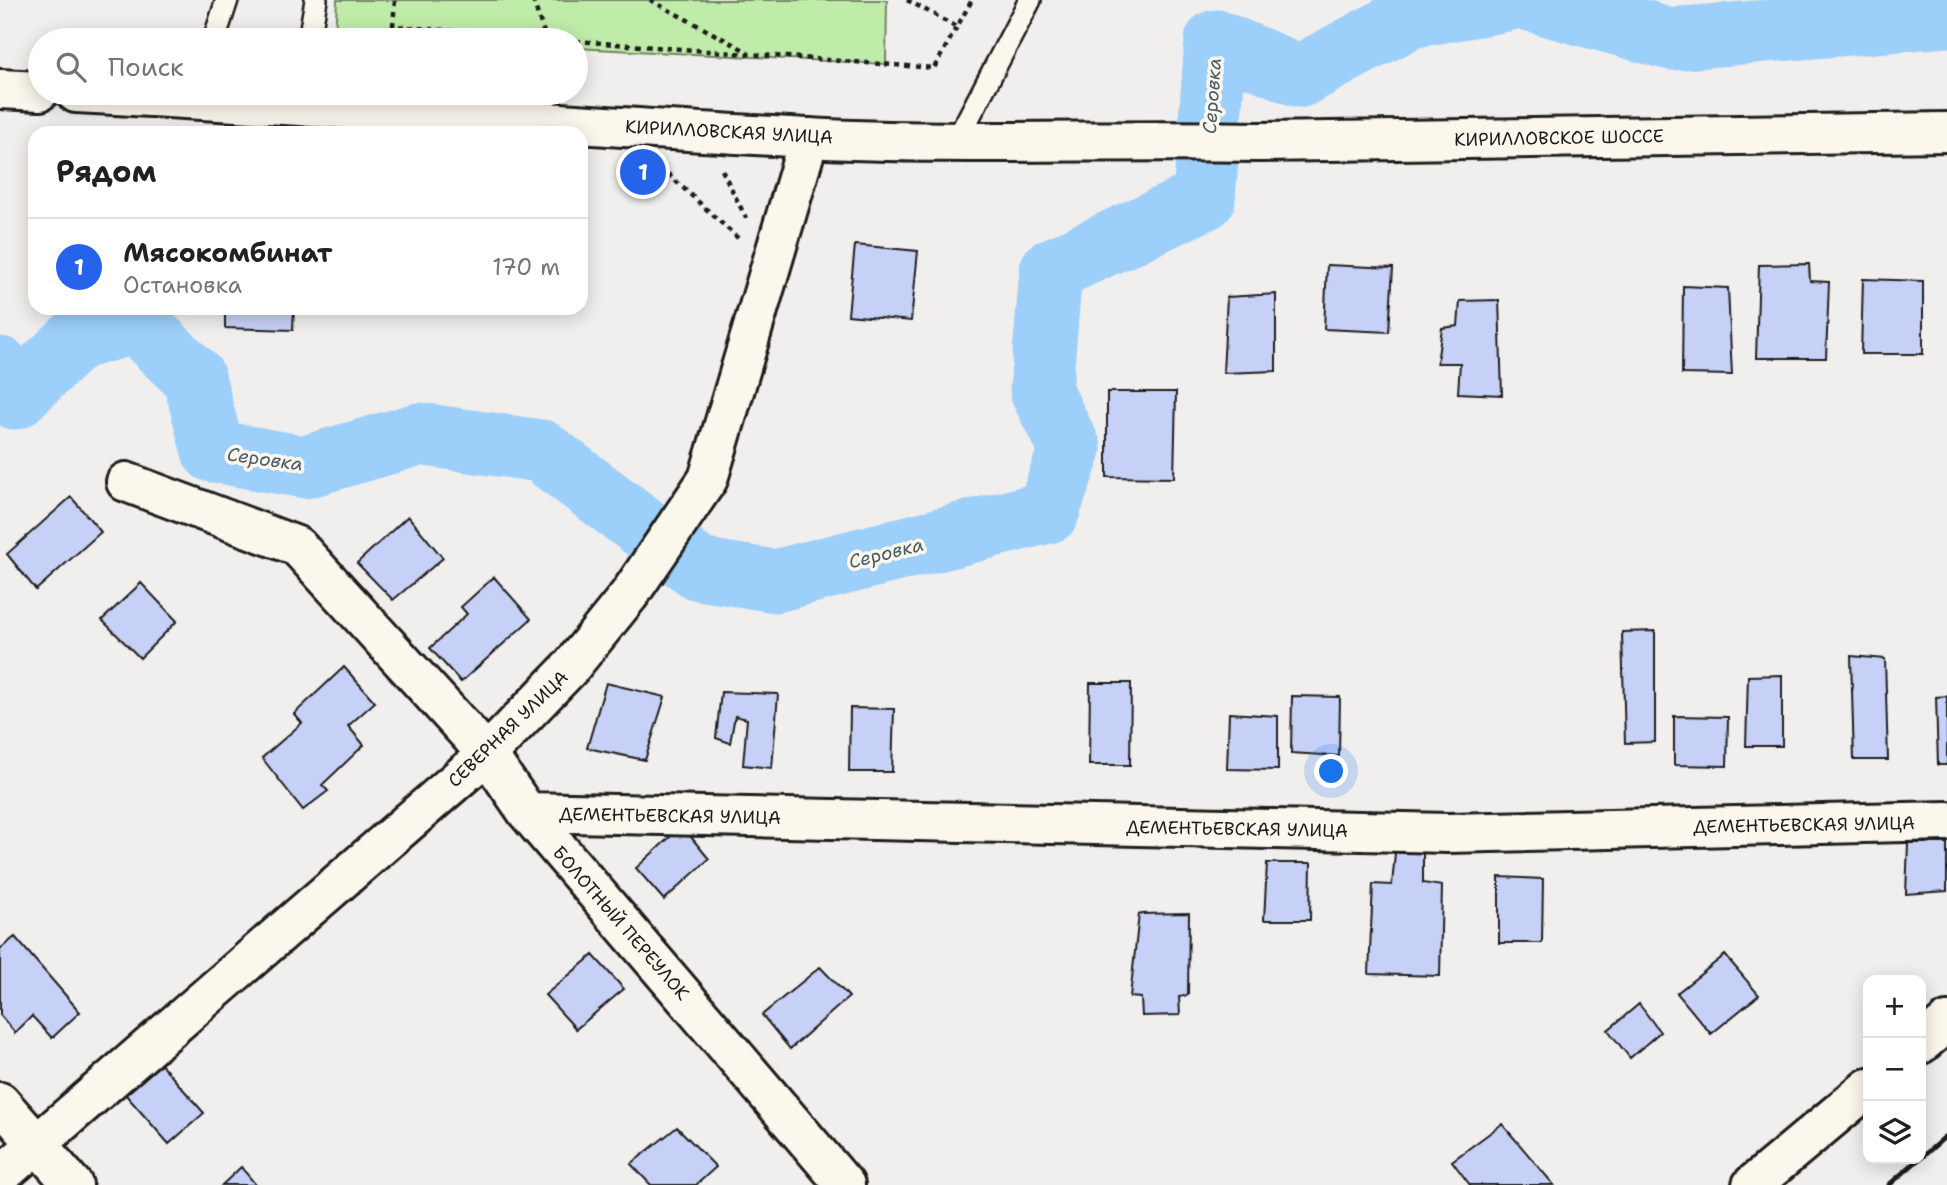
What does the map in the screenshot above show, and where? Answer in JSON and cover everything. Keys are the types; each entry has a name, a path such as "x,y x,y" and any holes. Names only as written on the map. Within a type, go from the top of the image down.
{"street":[{"path":"0,89 28,90"},
{"name":"КИРИЛЛОВСКАЯ УЛИЦА","path":"376,105 809,138 956,142 1172,140"},
{"name":"КИРИЛЛОВСКОЕ ШОССЕ","path":"1172,140 1259,142 1947,132"},
{"name":"СЕВЕРНАЯ УЛИЦА","path":"0,1176 487,754 570,668 629,595 708,479 809,138"},
{"name":"БОЛОТНЫЙ ПЕРЕУЛОК","path":"126,482 297,546 487,754 527,813 845,1185"},
{"name":"ДЕМЕНТЬЕВСКАЯ УЛИЦА","path":"527,813 1448,834 1947,821"},
{"path":"1926,1040 1947,1022"},
{"path":"1752,1185 1863,1092"},
{"path":"0,1102 72,1185"}],"lane":[{"path":"218,28 227,0"},
{"path":"311,28 316,0"},
{"path":"956,142 1030,0"}],"path":[{"path":"395,0 393,26 417,28"},
{"path":"533,0 542,28"},
{"path":"650,0 752,54"},
{"path":"907,0 957,27"},
{"path":"588,42 934,68 972,0"},
{"path":"668,174 771,269"}],"green space":[{"path":"337,0 887,0 886,64 588,49 588,28 335,28"}],"building":[{"path":"855,245 918,251 911,321 848,315"},
{"path":"1809,264 1810,281 1829,282 1826,358 1756,358 1759,265"},
{"path":"1327,265 1393,268 1389,332 1324,329"},
{"path":"1863,279 1923,281 1923,354 1861,354"},
{"path":"1683,286 1728,288 1732,375 1682,374"},
{"path":"1276,294 1276,371 1223,373 1227,297"},
{"path":"1499,300 1502,395 1458,393 1460,363 1437,363 1442,328 1458,326 1460,301"},
{"path":"225,315 294,315 293,330 225,328"},
{"path":"1107,392 1176,392 1174,478 1107,477"},
{"path":"71,497 101,532 36,590 7,554"},
{"path":"408,516 443,558 393,600 357,563"},
{"path":"494,577 531,619 461,682 430,648 467,614 461,607"},
{"path":"141,583 177,621 140,658 102,620"},
{"path":"1655,631 1655,742 1625,743 1622,632"},
{"path":"1851,656 1885,659 1888,760 1854,760"},
{"path":"344,667 375,702 348,726 364,745 322,785 328,791 303,810 262,758 302,723 294,714"},
{"path":"1782,675 1782,746 1746,746 1748,676"},
{"path":"606,683 665,697 645,760 587,748"},
{"path":"1090,683 1131,683 1130,765 1089,765"},
{"path":"721,692 778,694 772,768 743,765 747,719 735,716 730,743 716,738"},
{"path":"1292,696 1340,697 1339,756 1291,753"},
{"path":"1947,696 1947,765 1938,765 1936,697"},
{"path":"850,708 894,709 892,772 849,772"},
{"path":"1229,713 1278,716 1278,770 1227,769"},
{"path":"1674,716 1728,717 1727,766 1674,765"},
{"path":"682,826 709,859 664,900 636,868"},
{"path":"1396,842 1423,842 1423,883 1442,886 1440,976 1369,974 1373,884 1392,885"},
{"path":"1908,843 1947,843 1947,891 1906,894"},
{"path":"1267,863 1311,863 1310,920 1264,920"},
{"path":"1499,877 1543,879 1542,943 1499,943"},
{"path":"1189,913 1188,995 1179,997 1180,1015 1142,1016 1141,998 1130,997 1139,914"},
{"path":"15,937 80,1012 52,1038 32,1016 15,1033 0,1015 0,949"},
{"path":"593,955 624,989 576,1029 545,995"},
{"path":"1725,955 1759,995 1711,1034 1677,993"},
{"path":"820,967 849,997 790,1049 762,1015"},
{"path":"1639,1004 1660,1032 1630,1058 1608,1030"},
{"path":"160,1063 204,1113 169,1144 125,1094"},
{"path":"1502,1124 1554,1185 1470,1185 1452,1161"},
{"path":"677,1127 716,1167 696,1185 651,1185 631,1164"},
{"path":"241,1167 256,1185 222,1185"}],"waterway":[{"name":"Серовка","path":"0,368 15,398 77,339 136,322 194,378 213,451 305,467 419,434 541,451 699,569 775,581 1048,512 1070,449 1041,391 1051,270 1204,199 1216,41 1300,76 1410,17 1507,0"},
{"name":"Серовка","path":"1530,0 1671,39 1947,16"}],"railway":[{"path":"1926,1154 1947,1135"},
{"path":"1889,1185 1913,1164"}],"place":[{"name":"Мясокомбинат","path":"643,172"}]}
